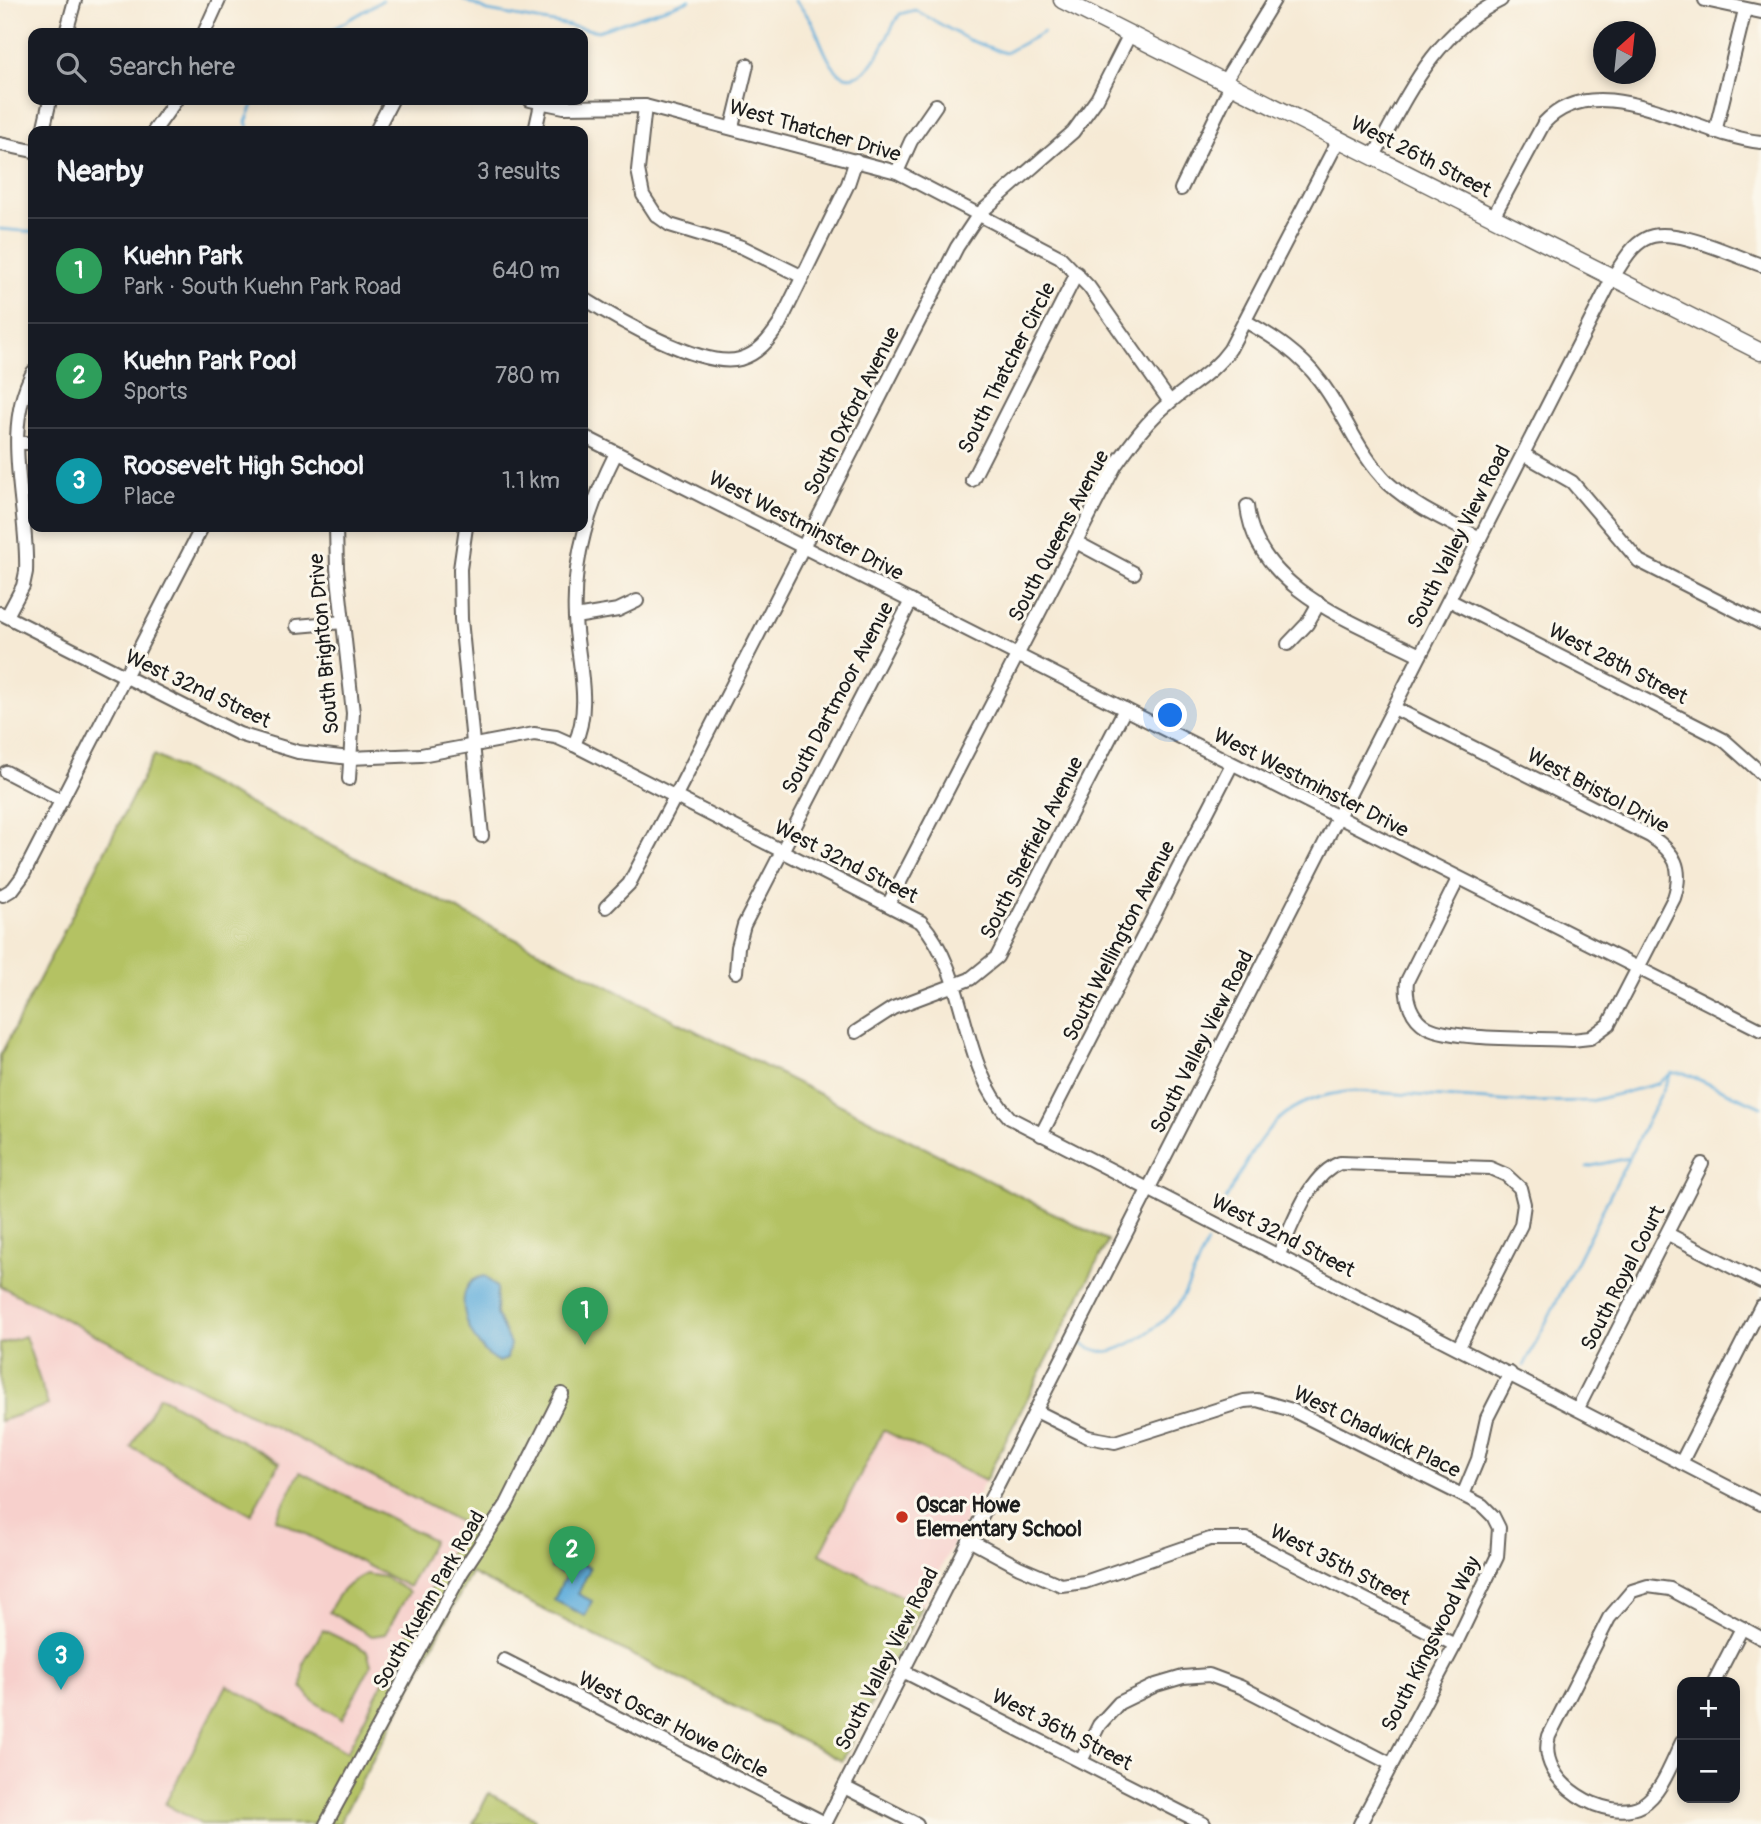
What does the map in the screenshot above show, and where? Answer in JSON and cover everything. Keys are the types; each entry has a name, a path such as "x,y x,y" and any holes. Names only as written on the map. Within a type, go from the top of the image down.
{"main road":[{"name":"West 26th Street","path":"1062,0 1761,352"}],"street":[{"path":"67,28 75,0"},
{"path":"206,28 219,0"},
{"path":"1181,189 1228,83 1274,0"},
{"path":"1374,156 1421,71 1438,48 1458,27 1501,0"},
{"path":"1705,0 1761,12"},
{"path":"1715,132 1745,10"},
{"name":"South Oxford Avenue","path":"606,907 629,884 957,247 979,214 1073,132 1097,99 1130,34"},
{"path":"732,127 747,65"},
{"path":"1493,218 1544,123 1552,114 1577,101 1611,99 1715,132 1761,142"},
{"name":"West Thatcher Drive","path":"588,104 645,106 897,172 1045,247 1077,273 1170,402"},
{"path":"897,172 911,141 936,104"},
{"path":"44,126 49,105"},
{"path":"158,126 172,105"},
{"path":"379,126 389,105"},
{"path":"535,105 535,126"},
{"path":"645,106 638,170 643,195 656,215 670,225 742,247 803,277"},
{"name":"South Queens Avenue","path":"888,905 1115,466 1145,426 1170,402 1213,370 1245,321 1339,139"},
{"path":"0,144 28,150"},
{"path":"588,301 680,349 708,360 730,361 749,355 768,341 803,277 848,184 856,160"},
{"name":"South Valley View Road","path":"825,1824 1613,277 1632,249 1654,235 1687,239 1761,265"},
{"name":"South Thatcher Circle","path":"972,480 1077,273"},
{"path":"1245,321 1285,345 1321,381 1362,450 1388,482 1433,514 1480,538"},
{"path":"3,615 23,586 26,572 18,443 21,414 28,390"},
{"name":"West Westminster Drive","path":"588,439 1761,1030"},
{"path":"18,443 28,443"},
{"path":"588,516 616,453"},
{"path":"1523,454 1572,482 1639,561 1761,623"},
{"path":"1247,506 1252,529 1272,561 1294,587 1420,656"},
{"path":"3,895 13,889 22,877 199,532"},
{"name":"South Brighton Drive","path":"336,532 337,568 353,713 349,779"},
{"path":"465,532 459,591 482,836"},
{"path":"574,745 582,730 584,711 575,617 576,572 583,532"},
{"path":"1076,542 1134,573"},
{"name":"West 28th Street","path":"1449,600 1724,740 1761,773"},
{"path":"575,617 618,610 637,601"},
{"name":"South Dartmoor Avenue","path":"736,972 738,947 744,925 911,601"},
{"path":"1288,644 1307,624 1319,603"},
{"name":"West 32nd Street","path":"3,615 239,734 298,751 351,758 421,755 534,734 556,737 574,745 921,922 932,935 953,986 981,1075 993,1098 1010,1118 1761,1504"},
{"path":"298,626 343,622"},
{"name":"West Bristol Drive","path":"1394,708 1650,836 1671,853 1679,867 1678,885 1609,1024 1590,1038 1572,1040 1450,1034 1426,1026 1411,1009 1407,981 1458,879"},
{"name":"South Sheffield Avenue","path":"856,1032 893,1008 953,986 981,972 1003,946 1125,709"},
{"name":"South Wellington Avenue","path":"1041,1135 1232,764"},
{"path":"6,772 62,801"},
{"path":"1278,1256 1315,1183 1324,1172 1340,1163 1490,1168 1499,1171 1520,1188 1524,1214 1459,1347"},
{"name":"South Royal Court","path":"1578,1408 1702,1164"},
{"path":"1668,1234 1761,1282"},
{"path":"1682,1463 1761,1306"},
{"path":"1463,1495 1478,1459 1487,1419 1510,1373"},
{"name":"South Kuehn Park Road","path":"326,1824 462,1572 507,1504 562,1394"},
{"name":"West Chadwick Place","path":"1036,1410 1088,1437 1115,1442 1230,1405 1257,1400 1292,1409 1463,1495"},
{"name":"South Kingswood Way","path":"1360,1824 1497,1557 1500,1536 1496,1521 1488,1510 1463,1495"},
{"name":"West 35th Street","path":"970,1540 1039,1577 1061,1585 1085,1582 1210,1539 1247,1539 1454,1645"},
{"path":"1677,1751 1650,1798 1627,1810 1602,1806 1569,1790 1552,1773 1546,1756 1549,1735 1609,1618 1625,1595 1648,1586 1670,1589 1761,1638"},
{"path":"1717,1677 1742,1628"},
{"name":"West Oscar Howe Circle","path":"504,1660 825,1824"},
{"name":"West 36th Street","path":"902,1671 1204,1824"},
{"path":"1081,1761 1099,1725 1119,1703 1156,1685 1183,1677 1209,1675 1241,1687 1391,1764"},
{"path":"844,1787 917,1824"}],"shaded area":[{"path":"0,1286 464,1524 347,1752 227,1685 166,1804 201,1824 0,1824"},
{"name":"Oscar Howe Elementary School","path":"883,1430 985,1481 921,1607 819,1554"}],"green space":[{"path":"154,755 1108,1241 985,1481 883,1430 820,1554 921,1607 842,1761 471,1573 339,1824 201,1824 165,1804 227,1685 347,1752 464,1524 0,1286 0,1056"},
{"path":"25,1336 48,1405 0,1421 0,1344"},
{"path":"159,1396 280,1462 251,1514 131,1447"},
{"path":"300,1472 433,1540 409,1587 276,1519"},
{"path":"366,1574 384,1577 409,1592 385,1634 372,1636 329,1612 344,1589"},
{"path":"323,1630 367,1651 371,1665 342,1719 312,1700 302,1687 304,1662"},
{"path":"489,1793 535,1819 533,1824 473,1824"}],"water":[{"path":"485,1276 497,1288 496,1314 510,1344 507,1359 499,1362 478,1344 465,1316 466,1290 473,1281"},
{"path":"559,1553 590,1568 578,1594 592,1601 585,1616 554,1600 566,1575 551,1568"}],"waterway":[{"path":"335,28 383,0"},
{"path":"464,0 488,11 582,28"},
{"path":"588,29 598,31 690,0"},
{"path":"794,0 814,26 832,64 838,72 846,76 855,76 866,70 876,58 900,14 915,10 969,40 1005,53 1044,32"},
{"path":"248,126 246,122 253,105"},
{"path":"0,229 28,232"},
{"path":"1226,1199 1249,1157 1274,1124 1288,1111 1328,1095 1355,1091 1517,1102 1591,1101 1657,1084 1672,1073 1684,1073 1761,1107"},
{"path":"1524,1366 1670,1076"},
{"path":"1587,1167 1628,1158"},
{"path":"1075,1341 1100,1351 1109,1351 1130,1343 1153,1329 1177,1306 1207,1243"}],"place":[{"name":"Kuehn Park","path":"585,1345"},
{"name":"Oscar Howe Elementary School","path":"902,1517"},
{"name":"Kuehn Park Pool","path":"572,1584"},
{"name":"Roosevelt High School","path":"61,1690"}]}
